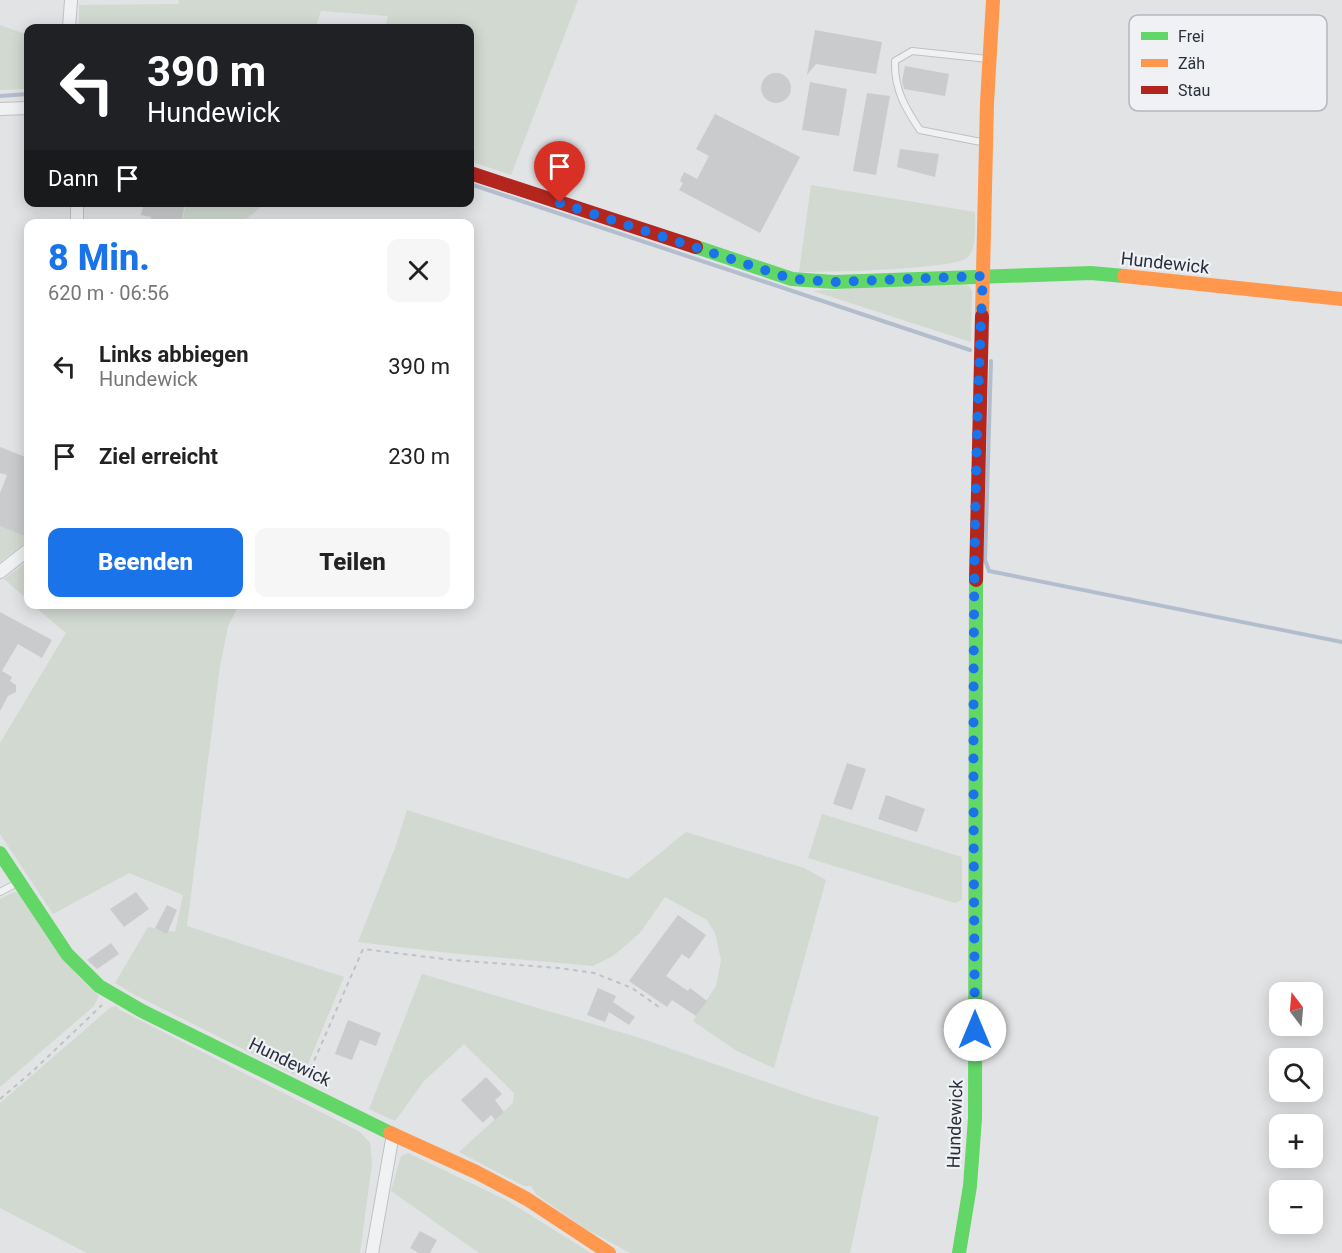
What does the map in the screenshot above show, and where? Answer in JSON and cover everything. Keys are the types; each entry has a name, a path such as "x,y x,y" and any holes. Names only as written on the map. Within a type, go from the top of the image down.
{"street":[{"path":"69,24 71,0"},
{"name":"Hundewick","path":"959,1253 972,1173 975,1118 973,758 977,466 988,59 993,0"},
{"path":"0,108 24,108"},
{"name":"Hundewick","path":"474,175 792,279 834,282 1091,273 1342,298"},
{"path":"0,572 24,553"},
{"name":"Hundewick","path":"0,853 67,954 82,971 113,995 393,1134 476,1172 527,1199 609,1253"},
{"path":"372,1253 393,1134"}],"lane":[{"path":"986,143 920,130 906,109 894,78 895,61 912,51 988,59"},
{"path":"0,892 19,881"}],"path":[{"path":"302,1088 363,949 452,960 559,968 594,974 632,988 659,1007"},
{"path":"0,1099 113,995"}],"shaded area":[{"path":"179,0 578,0 511,175 474,162 474,24 386,24 388,16 321,11 316,24 79,24 79,5 178,4"},
{"path":"0,25 24,34 24,89 0,90"},
{"path":"811,185 975,212 975,236 971,253 959,261 940,265 799,272"},
{"path":"185,207 261,207 246,219 183,219"},
{"path":"956,282 969,286 972,291 971,342 813,291"},
{"path":"0,512 24,524 24,544 0,562"},
{"path":"24,564 24,596 4,579"},
{"path":"38,609 237,609 228,626 220,666 187,926 344,977 305,1071 295,1075 115,983 148,927 175,932 183,895 129,873 53,914 0,834 0,743 66,633"},
{"path":"407,810 628,879 686,832 804,868 826,880 774,1068 737,1051 693,1021 716,986 721,960 715,933 707,920 665,897 640,933 613,956 593,966 358,942 395,848"},
{"path":"822,814 962,857 962,900 955,903 808,858"},
{"path":"14,892 19,893 65,960 99,996 94,1006 0,1087 0,899"},
{"path":"422,974 637,1037 812,1098 879,1117 850,1253 630,1253 586,1229 537,1195 531,1186 524,1186 459,1152 513,1103 514,1093 464,1044 424,1081 395,1121 369,1109"},
{"path":"116,1006 360,1132 370,1143 372,1164 360,1253 87,1253 0,1208 0,1103 110,1008"},
{"path":"408,1153 506,1200 591,1253 479,1253 391,1191 401,1156"}],"building":[{"path":"815,30 882,42 876,74 816,64 807,75"},
{"path":"905,66 949,74 945,96 904,89 902,81"},
{"path":"776,73 787,77 791,88 787,99 776,103 765,99 761,88 765,77"},
{"path":"810,82 847,89 839,136 802,130"},
{"path":"867,93 890,96 876,175 853,171"},
{"path":"715,114 800,157 760,233 679,190 683,183 680,181 684,172 697,179 709,156 696,149"},
{"path":"900,149 939,154 935,177 897,167"},
{"path":"143,207 184,207 182,219 151,219 151,217 141,215"},
{"path":"0,447 24,456 24,535 0,526 0,493 7,475 0,473"},
{"path":"0,612 52,640 42,658 18,644 2,671 12,677 10,681 16,685 16,692 8,696 0,711"},
{"path":"847,763 866,769 852,810 833,804"},
{"path":"886,795 925,809 917,832 878,819"},
{"path":"136,892 149,909 124,927 110,909"},
{"path":"167,905 177,910 167,934 155,928"},
{"path":"678,915 706,935 689,959 682,954 666,976 688,991 690,988 707,1001 696,1016 672,1000 667,1007 629,981"},
{"path":"111,943 119,954 97,969 87,960"},
{"path":"598,988 616,996 613,1002 635,1017 629,1025 609,1012 605,1022 587,1015"},
{"path":"348,1020 381,1033 376,1046 360,1040 352,1060 335,1054"},
{"path":"486,1077 502,1094 495,1100 504,1112 495,1120 491,1115 483,1123 461,1100"},
{"path":"420,1231 437,1240 430,1253 419,1253 410,1248"}],"waterway":[{"path":"0,96 24,94"},
{"path":"474,185 970,350"},
{"path":"991,361 985,560 989,571 1342,642"}],"traffic: fast":[{"path":"696,247 792,279 834,282 1091,273 1124,276"},
{"path":"959,1253 970,1186 975,1118 976,580"},
{"path":"0,853 67,954 99,986 142,1011 390,1133"}],"traffic: slow":[{"path":"982,316 987,103 993,0"},
{"path":"1124,276 1342,299"},
{"path":"390,1133 476,1172 527,1199 609,1253"}],"traffic: jam":[{"path":"474,174 696,247"},
{"path":"976,580 982,316"}],"route":[{"path":"560,203 792,279 834,282 983,276 977,466 973,758 975,1030"}]}
